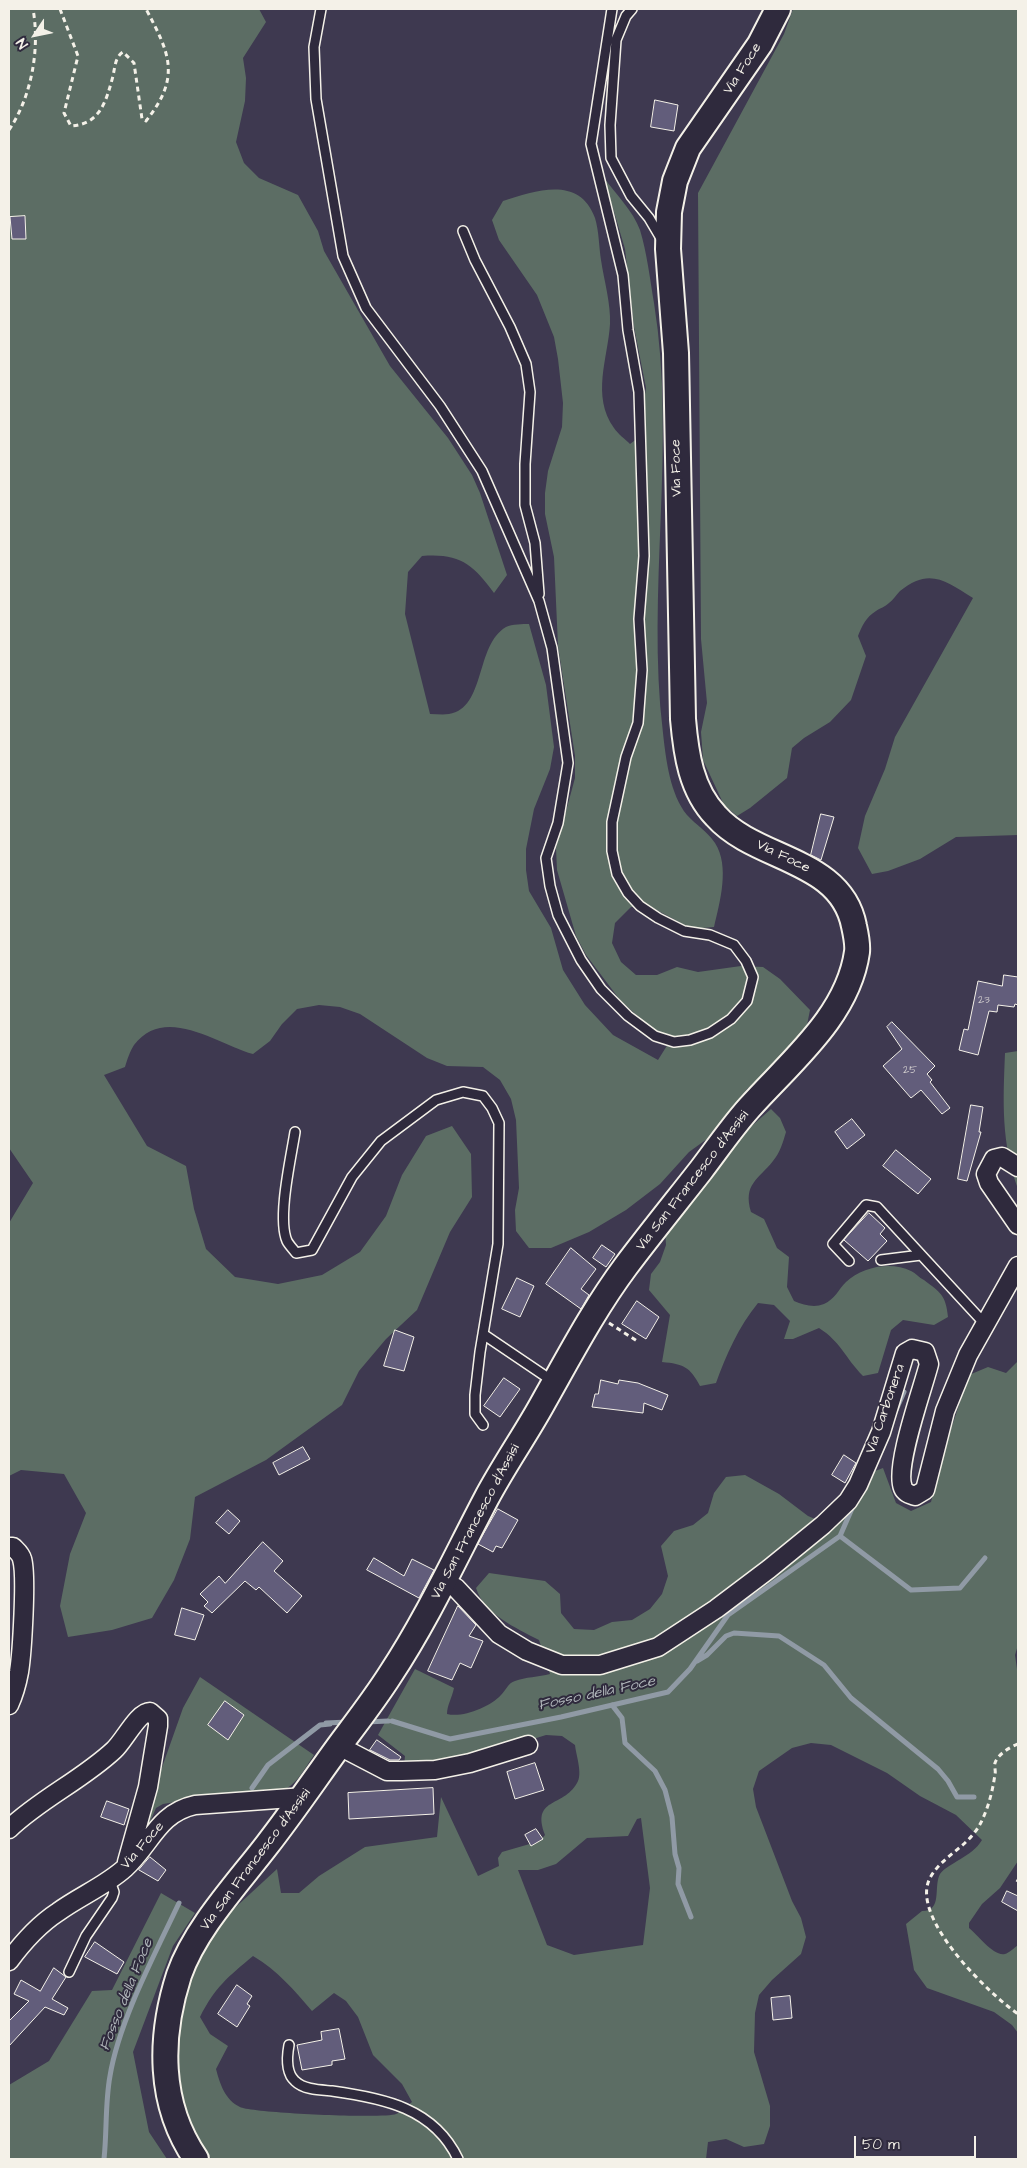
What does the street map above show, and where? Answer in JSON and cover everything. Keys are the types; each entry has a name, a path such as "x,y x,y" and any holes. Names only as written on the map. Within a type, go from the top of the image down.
{"main road":[{"name":"Via Foce","path":"778,9 760,44 688,148 675,182 669,212 668,249 676,353 678,542 686,752 695,782 705,802 717,819 736,833 818,873 830,884"},
{"name":"Via San Francesco d'Assisi","path":"196,2159 177,2125 169,2101 164,2060 167,2025 181,1969 198,1937 305,1797 391,1673 445,1582 500,1473 594,1313 623,1270 749,1108 826,1022 839,1003 850,982 857,945 854,922 848,904 830,884"}],"street":[{"path":"1018,1167 1002,1157 994,1159 986,1174 989,1183 1018,1225"},
{"name":"Via Carbonera","path":"445,1582 456,1588 498,1634 527,1651 562,1665 600,1665 658,1647 700,1620 769,1569 823,1525 848,1501 858,1485 881,1432 905,1353 912,1348 925,1352 929,1364 906,1448 901,1479 905,1491 915,1496 921,1495 925,1490 945,1411 968,1355 984,1323 1018,1266"},
{"path":"9,1547 13,1547 19,1552 23,1560 19,1671 9,1705"},
{"path":"9,1830 99,1763 125,1738 140,1715 150,1712 158,1718 158,1726 148,1788 142,1815 129,1850 127,1866"},
{"path":"339,1746 387,1771 402,1771 435,1770 470,1764 528,1745"},
{"name":"Via Foce","path":"9,1960 28,1936 58,1912 110,1881 127,1866 168,1816 179,1808 204,1804 305,1797"}],"lane":[{"path":"321,9 314,46 316,99 342,256 366,308 446,414 478,464 539,601 552,648 568,763 558,823 546,858 550,886 558,915 581,960 601,989 628,1016 656,1036 674,1042 690,1040 710,1034 731,1019 747,1001 753,977 746,961 734,945 710,935 684,931 658,918 640,906 628,893 617,874 612,851 612,822 626,757 638,723 642,670 639,618 644,556 639,392 628,330 623,275 591,144 612,9"},
{"path":"632,9 626,16 616,40 610,125 611,158 631,196 649,218 668,249"},
{"path":"463,231 475,260 510,326 526,364 530,392 525,464 525,505 535,543 539,601"},
{"path":"295,1132 285,1195 284,1226 287,1241 296,1254 312,1250 352,1177 380,1141 436,1100 462,1092 483,1096 492,1108 498,1123 498,1244 483,1334 475,1414 483,1426"},
{"path":"850,1261 833,1244 866,1205 872,1204 984,1323"},
{"path":"881,1260 921,1255"},
{"path":"483,1334 554,1382"},
{"path":"69,1972 86,1936 112,1898 114,1892 110,1881"},
{"path":"289,2045 289,2072 295,2082 304,2087 364,2095 398,2104 424,2118 444,2137 458,2159"}],"path":[{"path":"9,130 27,88 37,44 33,9"},
{"path":"60,9 78,56 64,113 71,126 84,126 99,115 113,77 116,60 123,52 134,63 142,119 146,120 152,113 164,92 170,68 167,51 146,9"},
{"path":"605,1321 637,1341"},
{"path":"1018,1744 1008,1748 995,1762 990,1798 983,1820 968,1842 939,1866 930,1878 926,1889 934,1923 941,1936 1000,2002 1018,2014"}],"green space":[{"path":"9,9 259,9 266,22 243,58 246,78 245,101 236,142 244,163 259,178 298,195 318,231 324,251 390,366 448,438 472,475 480,493 507,575 494,593 472,568 464,562 446,556 422,556 408,572 405,614 430,714 449,714 461,709 475,689 489,647 496,636 508,626 529,624 546,685 554,747 550,769 534,809 526,849 529,891 551,928 563,970 585,1005 613,1035 658,1060 668,1044 620,1000 586,955 576,936 557,870 556,848 575,778 575,756 558,646 554,557 545,514 545,493 548,471 562,427 563,403 554,337 537,295 499,240 492,220 503,201 529,193 555,190 568,191 579,196 588,205 595,218 609,308 610,324 603,377 603,403 607,416 614,428 630,444 638,438 646,388 634,327 625,249 604,178 619,196 640,230 654,303 660,356 663,410 658,626 659,680 666,754 676,797 687,815 715,843 720,852 723,873 721,896 714,927 692,929 653,908 631,907 615,923 612,943 621,962 636,975 657,975 677,967 698,972 741,966 763,967 780,979 810,1010 806,1030 763,1077 747,1089 707,1139 689,1152 660,1184 626,1210 589,1232 551,1248 529,1248 516,1231 515,1210 519,1188 516,1120 511,1099 500,1080 483,1067 447,1066 427,1058 360,1014 340,1007 319,1005 297,1009 282,1024 270,1041 253,1054 192,1030 176,1027 161,1028 147,1033 134,1045 125,1067 104,1075 147,1146 186,1166 194,1209 206,1249 235,1277 278,1284 322,1275 360,1252 386,1216 402,1175 426,1136 452,1126 471,1154 472,1197 450,1232 417,1310 386,1339 359,1371 342,1405 266,1460 195,1497 190,1539 174,1580 152,1618 112,1630 68,1637 60,1606 70,1554 86,1513 64,1474 21,1470 9,1476 9,1223 33,1183 9,1148"},
{"path":"793,9 1018,9 1018,835 956,837 920,859 888,871 872,874 858,848 865,816 885,769 895,737 973,598 946,582 929,578 910,584 870,616 858,636 866,656 851,700 830,722 792,748 787,778 737,816 724,805 703,760 701,732 707,703 701,639 698,193 784,34"},
{"path":"1018,1051 1018,1189 1012,1172 1006,1138 1004,1105 1005,1053"},
{"path":"771,1109 780,1118 786,1132 778,1154 753,1183 750,1189 749,1203 751,1212 764,1219 777,1248 789,1257 787,1287 794,1301 809,1306 824,1304 834,1297 846,1282 860,1273 877,1267 895,1266 913,1272 938,1291 946,1304 948,1317 934,1325 903,1320 891,1330 878,1373 863,1376 833,1339 819,1328 793,1339 784,1339 790,1321 774,1305 758,1303 734,1341 716,1383 700,1386 686,1368 681,1365 662,1362 670,1315 649,1290 651,1274 660,1262 666,1245 665,1229 701,1179 747,1130"},
{"path":"1018,1361 1018,1645 1015,1655 1018,1676 1018,1861 1000,1888 982,1904 969,1923 969,1928 991,1949 1001,1954 1010,1952 1018,1945 1018,2033 1012,2025 994,2012 927,1988 914,1970 906,1924 922,1911 933,1907 940,1874 972,1851 982,1840 956,1815 920,1796 887,1773 831,1745 811,1743 792,1748 759,1771 753,1789 756,1807 792,1901 801,1918 806,1937 801,1954 772,1980 759,1995 755,2013 754,2052 770,2106 770,2126 764,2144 744,2147 726,2139 708,2142 706,2159 211,2159 185,2115 178,2075 180,2021 186,2003 183,1993 193,1964 225,1917 277,1869 281,1893 299,1893 319,1876 365,1847 437,1837 441,1797 478,1876 499,1866 498,1858 502,1852 540,1841 545,1835 542,1814 545,1808 571,1791 579,1779 575,1745 562,1736 546,1735 470,1759 404,1766 405,1756 378,1735 415,1669 454,1688 447,1714 453,1715 468,1713 490,1704 513,1682 550,1674 539,1640 493,1613 480,1597 476,1588 489,1573 545,1581 560,1594 561,1613 574,1629 594,1630 612,1622 632,1620 650,1609 662,1594 668,1576 661,1546 674,1531 693,1525 708,1513 714,1493 726,1477 745,1475 779,1494 808,1516 834,1527 854,1507 875,1471 883,1468 896,1503 911,1511 931,1502 947,1441 969,1375 988,1367 1006,1373","holes":["641,1818 650,1888 643,1945 574,1955 547,1945 518,1870 538,1870 556,1864 587,1838 628,1836 637,1819","253,1956 277,1974 312,2011 334,1993 346,2001 358,2017 373,2055 402,2084 412,2102 396,2114 369,2116 318,2115 249,2109 240,2107 230,2100 221,2086 216,2069 228,2046 210,2034 200,2017 211,1998 223,1983"]},
{"path":"200,1677 314,1755 291,1786 279,1792 223,1794 163,1804 156,1808 143,1838 137,1838 183,1708"},
{"path":"161,1893 195,1913 173,1946 133,2052 149,2132 167,2159 9,2159 9,2085 49,2061 92,1991 112,1990"}],"building":[{"path":"655,100 678,105 674,131 651,127"},
{"path":"25,216 26,239 12,239 10,217"},
{"path":"821,814 834,817 821,860 811,855"},
{"path":"1004,975 1018,977 1018,1005 1015,1004 1014,1007 998,1005 997,1012 989,1011 978,1055 959,1050 964,1029 968,1030 978,981 1002,986"},
{"path":"892,1022 935,1066 927,1074 932,1080 930,1082 950,1108 942,1114 921,1090 911,1098 883,1066 902,1049 887,1027"},
{"path":"971,1105 983,1107 979,1132 981,1132 967,1181 958,1179"},
{"path":"852,1119 865,1135 847,1149 835,1132"},
{"path":"896,1150 931,1179 918,1194 883,1166"},
{"path":"869,1213 885,1228 880,1234 887,1241 868,1261 844,1240"},
{"path":"602,1245 615,1254 606,1267 593,1258"},
{"path":"571,1248 596,1269 581,1289 589,1295 581,1309 546,1284"},
{"path":"517,1278 534,1286 520,1317 502,1309"},
{"path":"637,1301 659,1317 646,1339 622,1324"},
{"path":"395,1330 414,1337 404,1371 384,1366"},
{"path":"504,1378 520,1389 500,1417 484,1406"},
{"path":"601,1380 618,1384 619,1380 638,1383 668,1395 662,1410 644,1403 643,1413 592,1407 595,1394 598,1394"},
{"path":"303,1447 310,1459 279,1475 273,1463"},
{"path":"844,1455 856,1463 845,1483 832,1475"},
{"path":"498,1509 518,1520 502,1548 496,1546 493,1552 478,1544"},
{"path":"228,1510 240,1521 229,1534 216,1523"},
{"path":"263,1542 283,1561 274,1571 302,1596 287,1613 259,1587 256,1590 245,1581 212,1613 204,1606 208,1602 200,1594 219,1576 225,1583"},
{"path":"374,1558 404,1576 412,1559 434,1570 419,1598 367,1570"},
{"path":"458,1606 476,1625 469,1636 483,1641 471,1668 460,1663 452,1680 428,1671"},
{"path":"182,1608 204,1615 195,1640 175,1635"},
{"path":"225,1701 244,1715 228,1740 208,1725"},
{"path":"377,1740 401,1757 399,1760 390,1760 370,1750"},
{"path":"535,1763 544,1790 515,1799 507,1772"},
{"path":"433,1788 434,1814 349,1819 348,1793"},
{"path":"107,1801 129,1809 124,1825 101,1817"},
{"path":"536,1829 543,1839 531,1846 525,1835"},
{"path":"150,1857 166,1870 158,1881 139,1870"},
{"path":"1007,1891 1018,1896 1018,1911 1002,1902"},
{"path":"95,1942 124,1962 117,1974 85,1957"},
{"path":"54,1968 66,1977 52,1999 68,2008 64,2015 45,2007 9,2046 9,2021 29,2001 14,1994 21,1980 40,1991"},
{"path":"237,1985 252,1996 247,2004 250,2006 237,2027 218,2014"},
{"path":"790,1996 792,2018 773,2020 771,1998"},
{"path":"339,2029 345,2059 332,2061 332,2065 302,2070 297,2045 322,2040 321,2032"}],"waterway":[{"name":"Fosso della Foce","path":"896,1410 904,1392"},
{"name":"Fosso della Foce","path":"392,1721 450,1739 561,1717 668,1692 690,1669 728,1615 840,1536 854,1504"},
{"name":"Fosso della Foce","path":"840,1536 911,1590 960,1588 985,1558"},
{"path":"697,1661 707,1655 726,1636 734,1633 779,1636 824,1665 851,1698 938,1769 948,1781 957,1797 974,1797"},
{"path":"612,1705 622,1718 625,1743 655,1771 665,1790 672,1817 675,1854 679,1868 678,1884 691,1917"},
{"name":"Fosso della Foce","path":"366,1722 388,1721"},
{"name":"Fosso della Foce","path":"326,1723 348,1722"},
{"name":"Fosso della Foce","path":"252,1788 268,1765 320,1725 330,1724"},
{"name":"Fosso della Foce","path":"104,2159 107,2097 110,2076 121,2033 139,1988 179,1903"}]}
